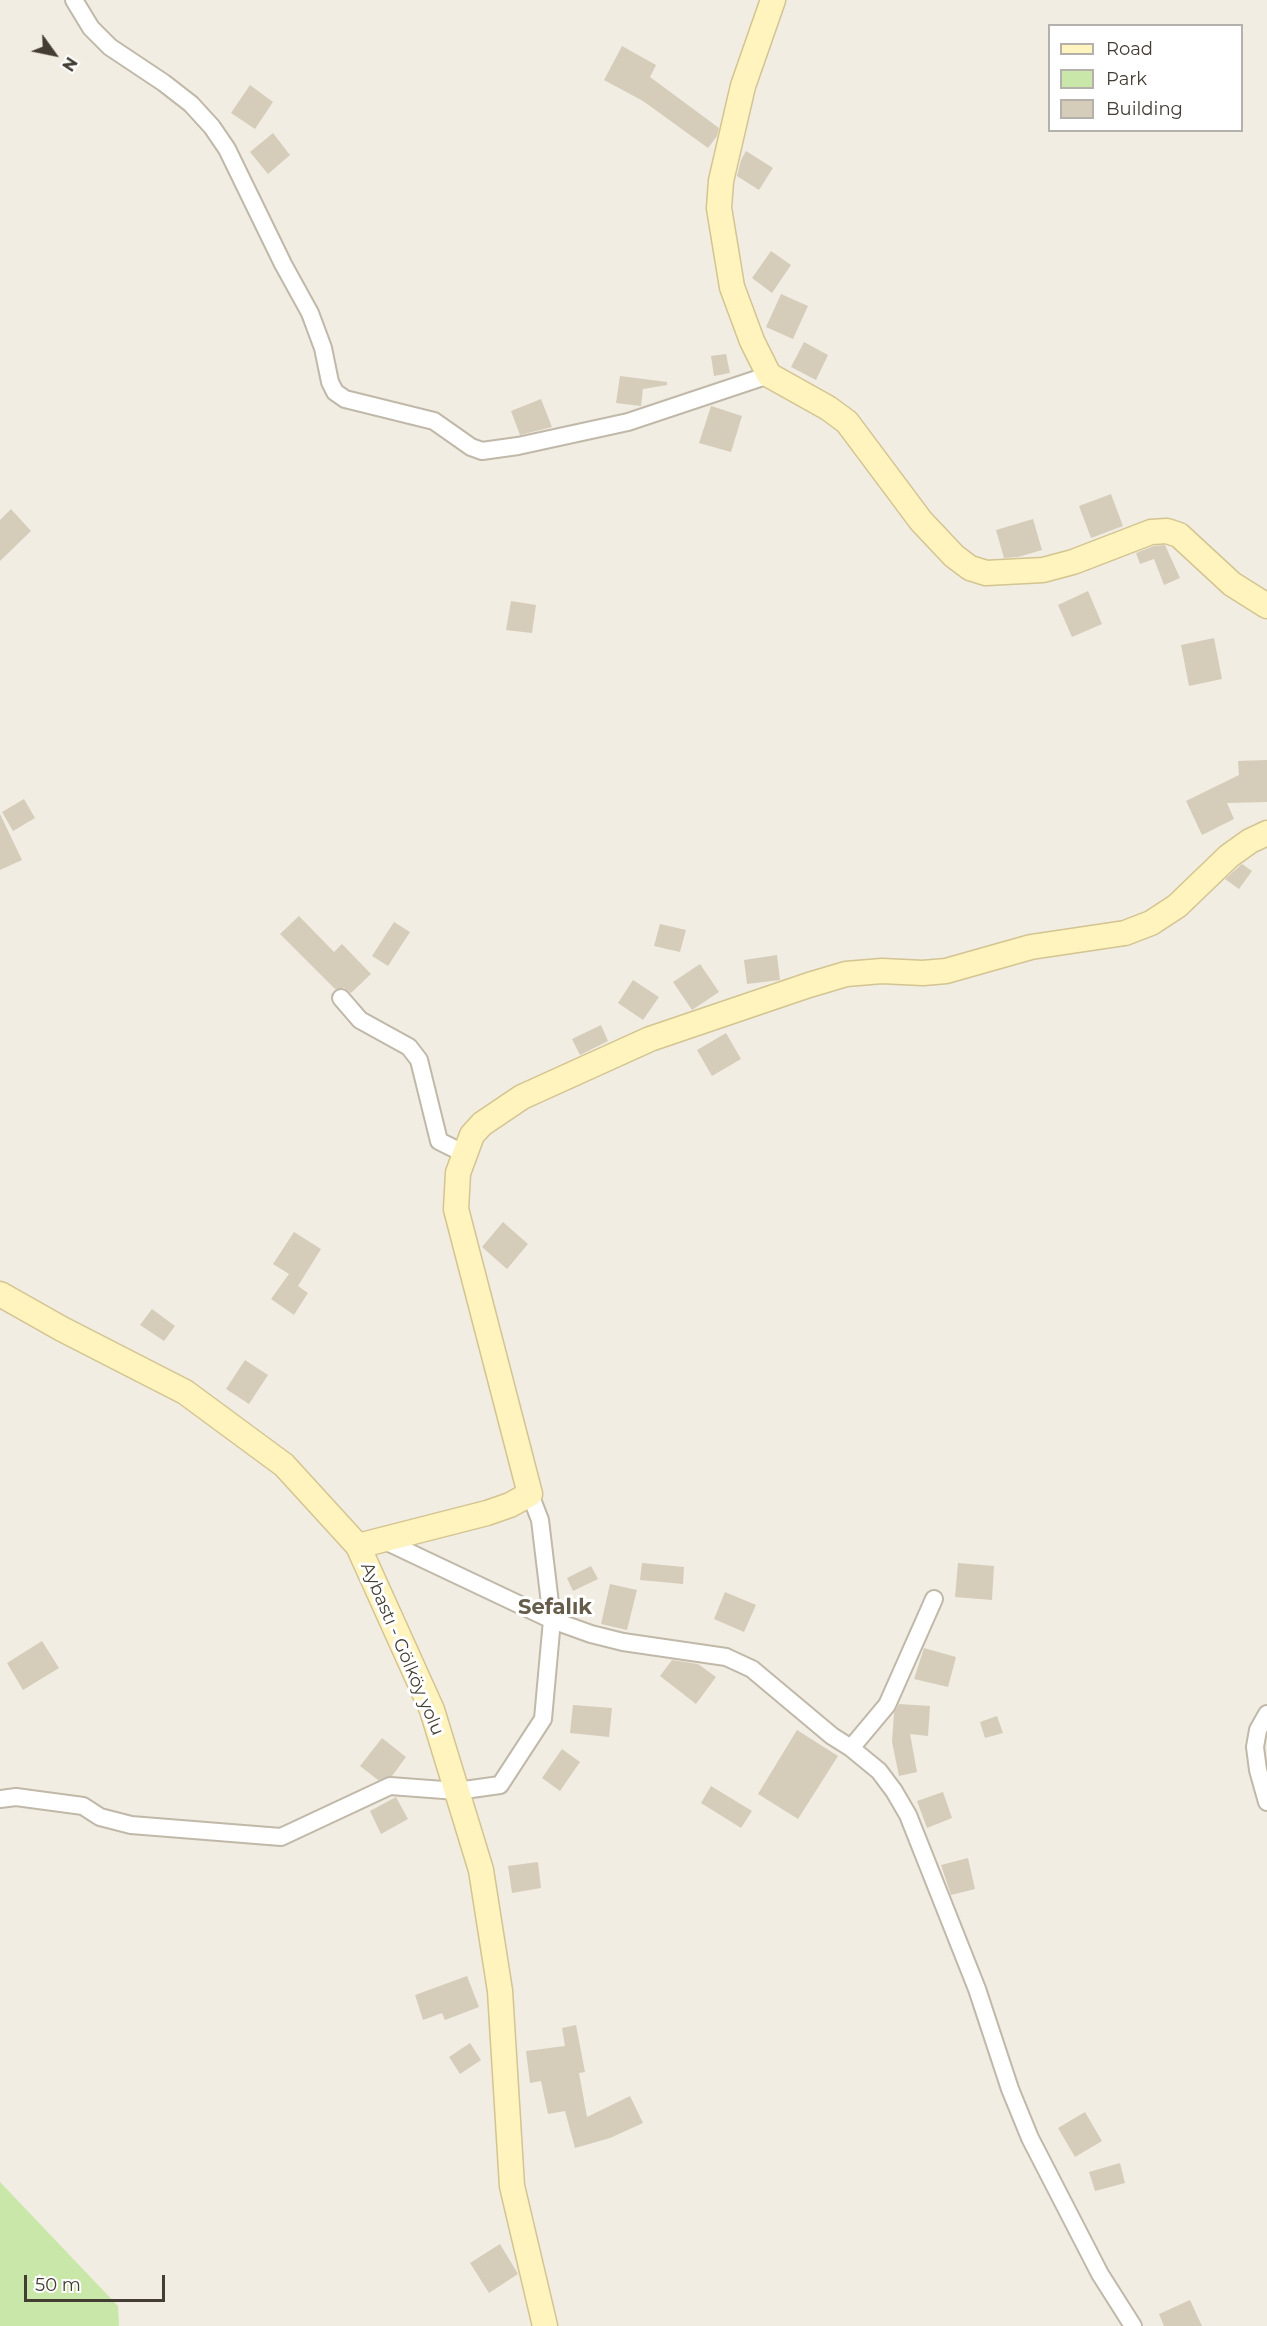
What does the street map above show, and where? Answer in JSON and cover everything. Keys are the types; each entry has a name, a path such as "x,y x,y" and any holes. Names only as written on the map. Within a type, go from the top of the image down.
{"street":[{"path":"74,0 92,28 110,46 164,83 191,105 212,127 227,149 283,264 310,313 323,348 330,382 335,392 345,399 434,421 471,447 482,451 518,446 628,422 769,375"},
{"path":"773,0 743,86 721,181 719,208 732,287 752,341 769,375 828,408 846,422 921,521 954,556 970,568 986,573 1043,570 1073,562 1151,532 1167,531 1179,535 1232,584 1267,606"},
{"path":"0,1799 16,1797 83,1806 100,1817 131,1825 281,1837 390,1786 457,1791 500,1785 543,1719 552,1620 540,1520 530,1494 456,1209 458,1173 472,1135 482,1124 522,1097 650,1040 809,985 846,974 882,971 923,973 946,971 1031,947 1125,933 1150,923 1177,906 1229,856 1250,841 1267,833"},
{"path":"341,998 360,1020 409,1047 419,1060 439,1141 465,1154"},
{"name":"Aybastı - Gölköy yolu","path":"0,1294 62,1329 185,1392 284,1465 358,1546 432,1710 481,1870 500,1991 512,2186 545,2326"},
{"path":"358,1546 488,1513 530,1494"},
{"path":"383,1540 552,1620 591,1634 623,1642 698,1651 726,1657 752,1669 879,1772 894,1791 908,1815 977,1989 1010,2089 1030,2138 1100,2274 1132,2326"},
{"path":"851,1748 887,1705 934,1599"},
{"path":"1267,1714 1258,1730 1255,1747 1258,1770 1267,1802"}],"green space":[{"path":"0,2182 118,2306 119,2326 0,2326"}],"building":[{"path":"622,46 656,65 650,77 719,128 717,136 708,148 643,101 604,80"},
{"path":"250,85 273,102 255,129 231,113"},
{"path":"273,133 290,155 268,174 250,152"},
{"path":"746,151 773,168 759,190 737,176"},
{"path":"771,251 791,265 772,293 752,278"},
{"path":"781,294 808,306 793,339 766,327"},
{"path":"804,342 828,355 816,380 791,367"},
{"path":"726,354 730,373 714,376 711,356"},
{"path":"620,376 667,382 667,385 643,389 641,406 616,403"},
{"path":"541,399 552,427 520,435 511,411"},
{"path":"711,406 742,416 731,452 699,443"},
{"path":"1111,494 1123,526 1091,538 1079,506"},
{"path":"11,509 31,531 0,561 0,520"},
{"path":"1033,519 1042,550 1018,557 1004,558 996,530"},
{"path":"1165,545 1180,578 1164,585 1154,559 1140,564 1136,553 1154,546"},
{"path":"1088,591 1102,624 1072,637 1058,605"},
{"path":"511,601 536,605 532,633 506,630"},
{"path":"1214,638 1222,679 1189,686 1181,645"},
{"path":"1267,760 1267,802 1227,803 1234,819 1202,835 1186,801 1239,775 1238,761"},
{"path":"24,799 35,818 13,831 2,812"},
{"path":"0,814 22,860 0,870"},
{"path":"1242,864 1252,871 1239,889 1225,879"},
{"path":"299,916 334,952 342,944 371,974 351,993 344,988 335,989 280,934"},
{"path":"394,922 410,932 388,966 372,956"},
{"path":"660,924 686,930 680,952 654,946"},
{"path":"777,955 780,980 747,984 744,960"},
{"path":"700,964 719,992 692,1010 673,982"},
{"path":"633,980 659,997 643,1020 618,1003"},
{"path":"601,1025 608,1041 580,1055 572,1039"},
{"path":"726,1033 741,1059 712,1076 697,1050"},
{"path":"503,1222 528,1244 507,1269 482,1247"},
{"path":"294,1232 321,1249 298,1286 308,1293 294,1315 271,1299 289,1274 273,1264"},
{"path":"152,1309 175,1326 164,1341 140,1325"},
{"path":"245,1360 268,1375 249,1404 226,1389"},
{"path":"642,1563 684,1567 683,1584 640,1580"},
{"path":"958,1563 994,1566 992,1600 955,1597"},
{"path":"591,1566 598,1579 573,1591 567,1578"},
{"path":"610,1584 637,1590 627,1630 601,1624"},
{"path":"725,1592 756,1605 744,1632 714,1619"},
{"path":"42,1641 59,1668 23,1690 7,1663"},
{"path":"924,1648 956,1657 948,1687 914,1679"},
{"path":"672,1660 698,1664 716,1677 696,1704 660,1676"},
{"path":"899,1704 930,1706 928,1736 910,1734 917,1772 899,1776 892,1742 894,1713"},
{"path":"573,1705 612,1708 609,1737 570,1733"},
{"path":"997,1716 1003,1733 985,1738 980,1722"},
{"path":"797,1730 838,1756 798,1819 758,1794"},
{"path":"382,1738 406,1757 392,1776 378,1780 360,1766"},
{"path":"562,1749 580,1762 560,1791 542,1778"},
{"path":"711,1786 752,1811 741,1828 701,1803"},
{"path":"943,1792 952,1818 927,1828 917,1801"},
{"path":"396,1797 408,1819 381,1834 370,1811"},
{"path":"968,1858 975,1889 951,1895 941,1865"},
{"path":"538,1862 541,1888 512,1893 508,1866"},
{"path":"467,1976 479,2007 445,2020 442,2013 423,2020 415,1995"},
{"path":"576,2025 585,2072 579,2073 587,2117 630,2096 643,2123 610,2138 575,2148 565,2111 548,2114 541,2081 530,2083 526,2051 565,2046 562,2028"},
{"path":"470,2043 481,2060 460,2074 449,2057"},
{"path":"1085,2112 1102,2141 1075,2157 1058,2128"},
{"path":"1120,2163 1125,2183 1095,2191 1089,2172"},
{"path":"500,2244 518,2274 489,2293 470,2263"},
{"path":"1190,2300 1202,2326 1164,2326 1159,2314"}],"district":[{"name":"Sefalık","path":"555,1608"}]}
